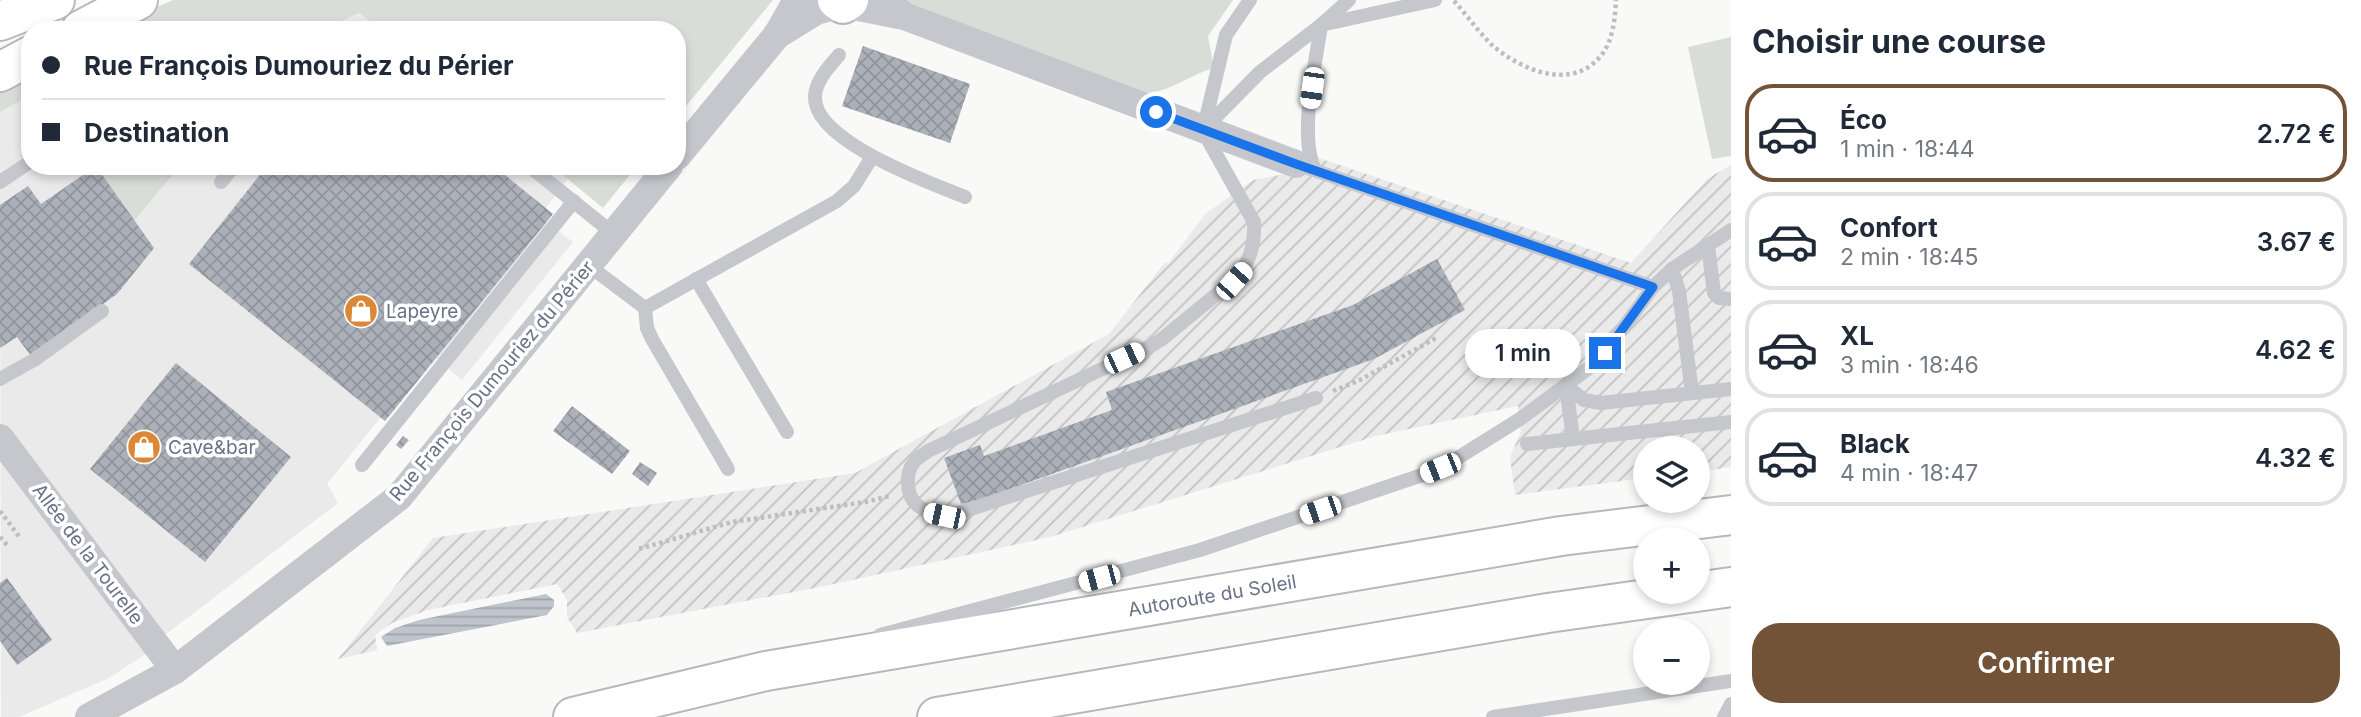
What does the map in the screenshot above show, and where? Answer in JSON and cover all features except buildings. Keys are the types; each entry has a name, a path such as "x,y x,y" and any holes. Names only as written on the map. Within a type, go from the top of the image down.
{"main road":[{"path":"0,21 55,0"},
{"path":"98,21 138,0"},
{"path":"0,72 21,61"},
{"name":"Autoroute du Soleil","path":"573,717 766,671 1561,536 1731,514"},
{"path":"937,717 1548,613 1731,587"}],"street":[{"path":"686,145 777,34 797,0"},
{"path":"777,34 816,11 843,1 894,8 1203,131 1305,167"},
{"name":"Rue François Dumouriez du Périer","path":"89,717 175,670 399,497 662,175"},
{"name":"Allée de la Tourelle","path":"0,438 175,670"}],"lane":[{"path":"1250,0 1227,35 1203,131 1254,222 1255,239 1244,270 1162,339 928,451 914,462 907,477 908,491 915,504 929,513 944,516 958,513 1316,398"},
{"path":"1203,131 1260,72 1349,0"},
{"path":"1321,25 1409,3 1436,0"},
{"path":"1321,25 1307,130 1309,154 1305,167 1653,287"},
{"path":"839,55 818,83 814,99 821,116 835,132 872,157 965,197"},
{"path":"645,308 837,201 855,186 872,157"},
{"path":"0,182 21,168"},
{"path":"221,182 227,175"},
{"path":"541,175 614,234"},
{"path":"362,465 574,201"},
{"path":"766,671 906,626 1200,550 1416,478 1451,461 1520,419 1566,386 1605,353 1653,287 1672,269 1731,230"},
{"path":"1708,246 1714,293 1719,298 1731,299"},
{"path":"588,265 645,308 647,328 652,339 728,469"},
{"path":"1672,269 1679,291 1692,393"},
{"path":"696,279 787,432"},
{"path":"0,379 34,360 102,311"},
{"path":"1566,386 1584,400 1601,403 1731,388"},
{"path":"1566,386 1573,439"},
{"path":"1527,444 1731,422"},
{"path":"1493,717 1731,681"},
{"path":"1724,717 1731,704"}],"path":[{"path":"1453,0 1492,45 1515,61 1540,72 1562,76 1582,70 1600,57 1611,38 1616,0"},
{"path":"1316,398 1360,380 1436,338"},
{"path":"639,549 732,522 866,502 908,491"},
{"path":"0,511 21,539"},
{"path":"0,537 7,545"}],"shaded area":[{"path":"173,0 773,0 686,106 686,21 369,21 359,13 342,21 124,21"},
{"path":"900,0 1233,0 1208,36 1214,68 1164,89 1145,93"},
{"path":"359,13 369,21 342,21"},
{"path":"1731,37 1731,156 1712,159 1688,47"},
{"path":"21,75 21,101 0,112 0,88"},
{"path":"21,101 21,175 102,175 134,221 172,175 563,175 568,179 546,208 546,222 573,242 462,380 436,358 385,421 380,418 327,484 338,503 165,635 144,655 109,678 19,717 1,717 0,112"},
{"path":"1292,149 1631,263 1707,179 1731,165 1731,467 1710,470 1710,436 1633,436 1633,480 1515,495 1510,457 1521,431 1518,406 1376,436 1050,537 820,587 577,633 567,617 567,600 557,584 428,610 392,623 375,635 377,650 338,659 433,538 855,473 1109,334 1165,262 1168,264 1205,214 1253,180 1285,174"},
{"path":"102,175 172,175 134,221"},
{"path":"563,175 630,175 603,208"},
{"path":"546,594 554,600 554,606 547,615 387,646 381,637 395,628 419,620"}],"place":[{"name":"Lapeyre","path":"361,311"},
{"name":"Cave&bar","path":"144,447"}],"route":[{"path":"1156,112 1296,164 1653,287 1605,353"}]}
